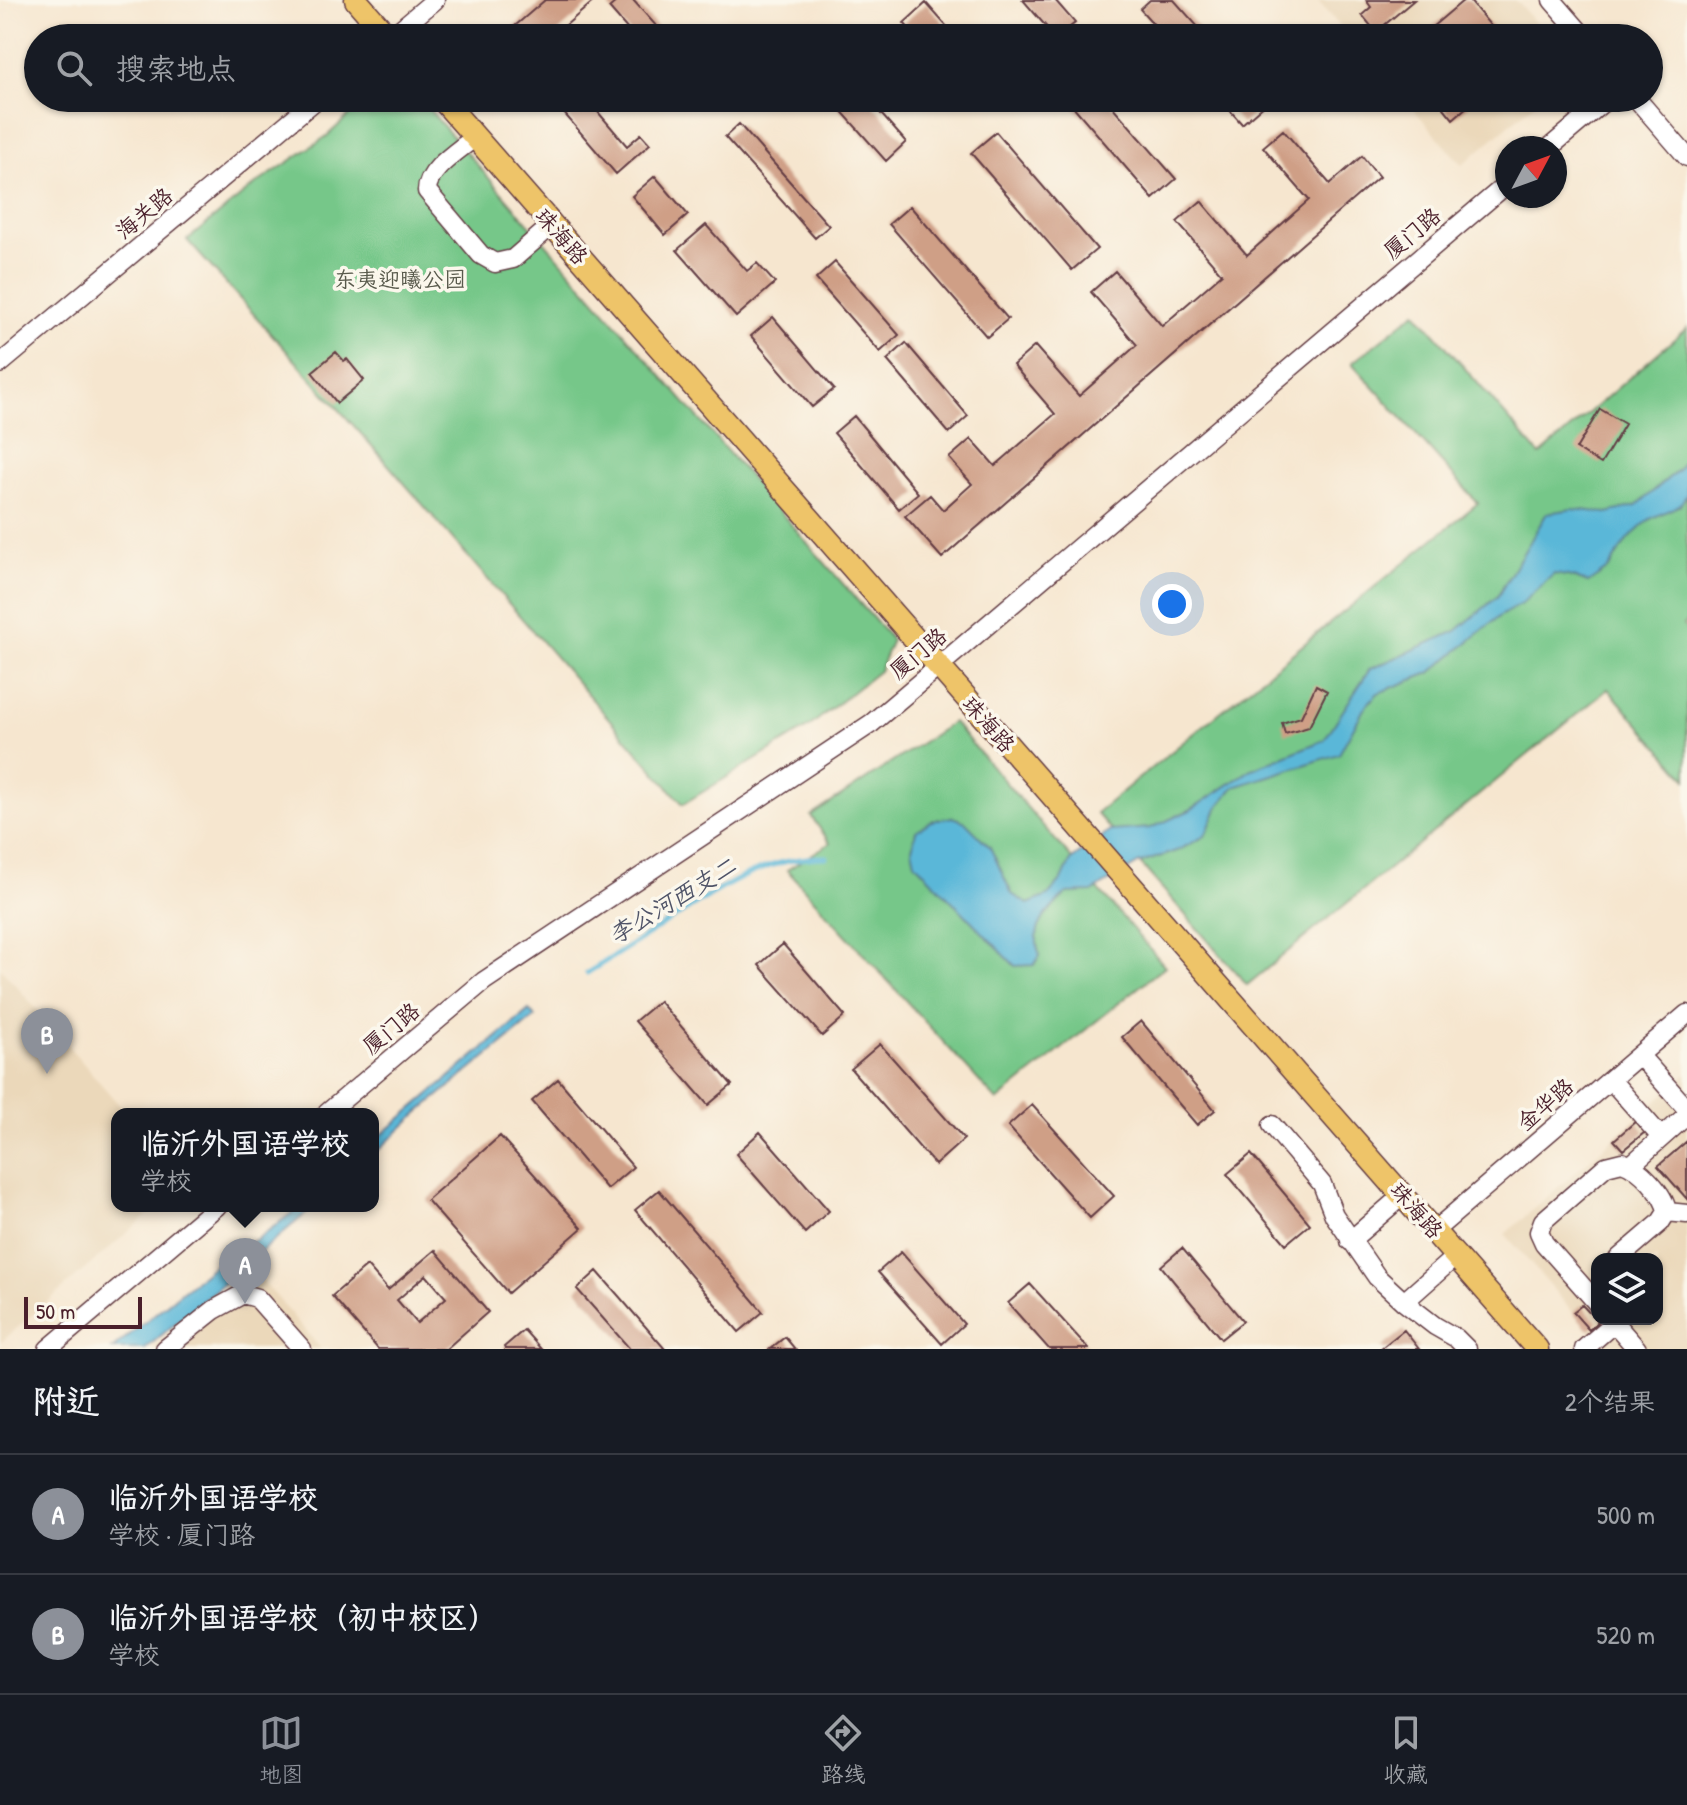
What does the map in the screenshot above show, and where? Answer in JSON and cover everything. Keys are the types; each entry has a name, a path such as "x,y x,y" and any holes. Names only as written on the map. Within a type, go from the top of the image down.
{"main road":[{"path":"356,0 377,24"},
{"name":"珠海路","path":"453,112 1537,1349"}],"street":[{"path":"406,24 435,0"},
{"path":"1552,0 1573,24"},
{"name":"海关路","path":"0,364 301,112"},
{"path":"1563,136 1591,112"},
{"path":"1648,112 1687,157"},
{"path":"475,137 432,174 427,183 431,198 471,244 488,261 504,262 513,259 552,225"},
{"name":"厦门路","path":"333,1108 484,981 872,723 1495,194"},
{"name":"金华路","path":"1435,1230 1687,1014"},
{"path":"1631,1165 1687,1112 1639,1055"},
{"path":"1611,1080 1661,1137"},
{"path":"1272,1125 1322,1184 1334,1215 1377,1277 1404,1302 1467,1349"},
{"path":"1590,1283 1540,1238 1540,1226 1606,1166 1622,1162 1631,1165 1663,1200 1667,1212"},
{"path":"1350,1241 1404,1194"},
{"path":"48,1349 210,1212"},
{"path":"1667,1212 1687,1214"},
{"path":"1625,1253 1660,1223 1667,1212"},
{"path":"1404,1302 1457,1255"},
{"path":"165,1349 214,1310 243,1294 257,1298 302,1349"},
{"path":"1584,1349 1609,1325"},
{"path":"1616,1325 1637,1349"}],"shaded area":[{"path":"1317,0 1516,0 1536,24 1338,24"},
{"path":"1416,112 1524,112 1462,165"},
{"path":"0,967 122,1108 111,1108 111,1212 151,1212 0,1343"},
{"path":"1687,1074 1687,1349 1605,1349 1505,1234"},
{"path":"251,1267 321,1349 155,1349"}],"green space":[{"name":"东夷迎曦公园","path":"353,112 431,112 892,640 879,671 806,729 683,804 372,446 187,240 256,184 327,136"},
{"path":"1416,312 1540,455 1687,328 1687,622 1683,625 1687,630 1687,779 1608,689 1247,985 1096,813 1478,503 1352,363"},
{"path":"953,722 1165,966 997,1101 787,870 830,843 811,816"}],"water":[{"path":"1687,454 1687,494 1680,505 1650,519 1628,539 1608,569 1588,583 1554,574 1521,604 1500,616 1430,673 1378,693 1365,707 1339,754 1234,787 1217,809 1205,836 1179,850 1138,864 1092,892 1067,893 1038,929 1040,956 1034,965 1015,966 915,863 912,849 916,831 931,821 952,817 964,821 990,847 1012,894 1028,904 1048,896 1062,880 1071,860 1110,831 1151,828 1190,810 1252,769 1324,740 1370,669 1456,631 1497,597 1547,513 1573,509 1607,513 1636,506 1679,469"},
{"path":"529,1010 535,1017 418,1113 379,1149 379,1137"},
{"path":"293,1212 308,1212 145,1349 112,1349 235,1248 256,1240"}],"building":[{"path":"545,0 595,0 567,24 517,24"},
{"path":"618,0 633,0 654,24 623,24 609,8"},
{"path":"1023,0 1055,0 1075,23 1044,24"},
{"path":"1150,0 1174,0 1195,24 1153,24 1140,9"},
{"path":"1366,0 1414,0 1386,24 1369,24 1362,15 1371,7"},
{"path":"1464,0 1469,0 1489,24 1436,24"},
{"path":"926,3 945,24 905,24"},
{"path":"563,112 598,112 627,146 641,134 650,144 616,174"},
{"path":"842,112 879,112 906,142 886,161"},
{"path":"1078,112 1117,112 1176,179 1153,199"},
{"path":"1231,112 1256,112 1242,124"},
{"path":"1447,112 1461,112 1453,119"},
{"path":"739,124 829,226 815,238 725,137"},
{"path":"1283,130 1330,184 1362,156 1379,177 942,558 905,516 930,495 943,510 972,484 949,458 971,439 995,466 1055,414 1013,365 1035,346 1079,396 1137,345 1091,292 1115,271 1162,326 1222,274 1177,222 1201,201 1247,255 1309,200 1263,147"},
{"path":"996,132 1097,249 1072,270 971,153"},
{"path":"655,176 688,215 665,235 632,196"},
{"path":"910,206 1008,319 987,337 889,224"},
{"path":"706,225 747,271 757,263 775,283 736,317 677,250"},
{"path":"835,262 899,335 880,352 816,279"},
{"path":"773,317 834,389 812,407 751,336"},
{"path":"906,343 968,416 949,433 887,360"},
{"path":"336,352 344,361 347,359 364,380 337,403 312,372"},
{"path":"1600,409 1625,424 1601,464 1576,449"},
{"path":"854,416 918,493 899,509 834,433"},
{"path":"1316,685 1327,691 1309,727 1285,734 1282,723 1301,717"},
{"path":"783,944 845,1016 822,1036 759,965"},
{"path":"659,1001 732,1085 708,1105 635,1021"},
{"path":"1141,1021 1215,1110 1197,1125 1122,1037"},
{"path":"880,1044 964,1139 935,1165 851,1069"},
{"path":"558,1079 633,1167 607,1189 532,1101"},
{"path":"1032,1105 1114,1196 1090,1218 1008,1126"},
{"path":"1636,1121 1645,1132 1623,1150 1614,1140"},
{"path":"760,1132 829,1211 805,1233 736,1154"},
{"path":"500,1136 582,1228 508,1293 427,1200"},
{"path":"1687,1141 1687,1199 1658,1166"},
{"path":"1251,1154 1310,1224 1286,1244 1227,1174"},
{"path":"659,1190 763,1312 739,1332 635,1210"},
{"path":"1182,1248 1243,1321 1221,1339 1161,1266"},
{"path":"435,1250 488,1312 446,1349 378,1349 332,1296 367,1266 388,1290","holes":["426,1275 446,1298 417,1323 397,1300"]},
{"path":"901,1252 964,1324 942,1344 878,1272"},
{"path":"597,1271 665,1349 630,1349 577,1289"},
{"path":"1030,1284 1089,1349 1049,1349 1008,1303"},
{"path":"1582,1305 1591,1315 1591,1325 1595,1325 1589,1330 1573,1312"},
{"path":"524,1330 541,1349 505,1349 504,1347"},
{"path":"1404,1330 1419,1349 1380,1349"},
{"path":"785,1337 795,1349 770,1349"}],"waterway":[{"name":"李公河西支二","path":"587,973 746,875 784,862 826,857"}],"place":[{"name":"临沂外国语学校（初中校区）","path":"47,1074"},
{"name":"临沂外国语学校","path":"245,1304"}]}
